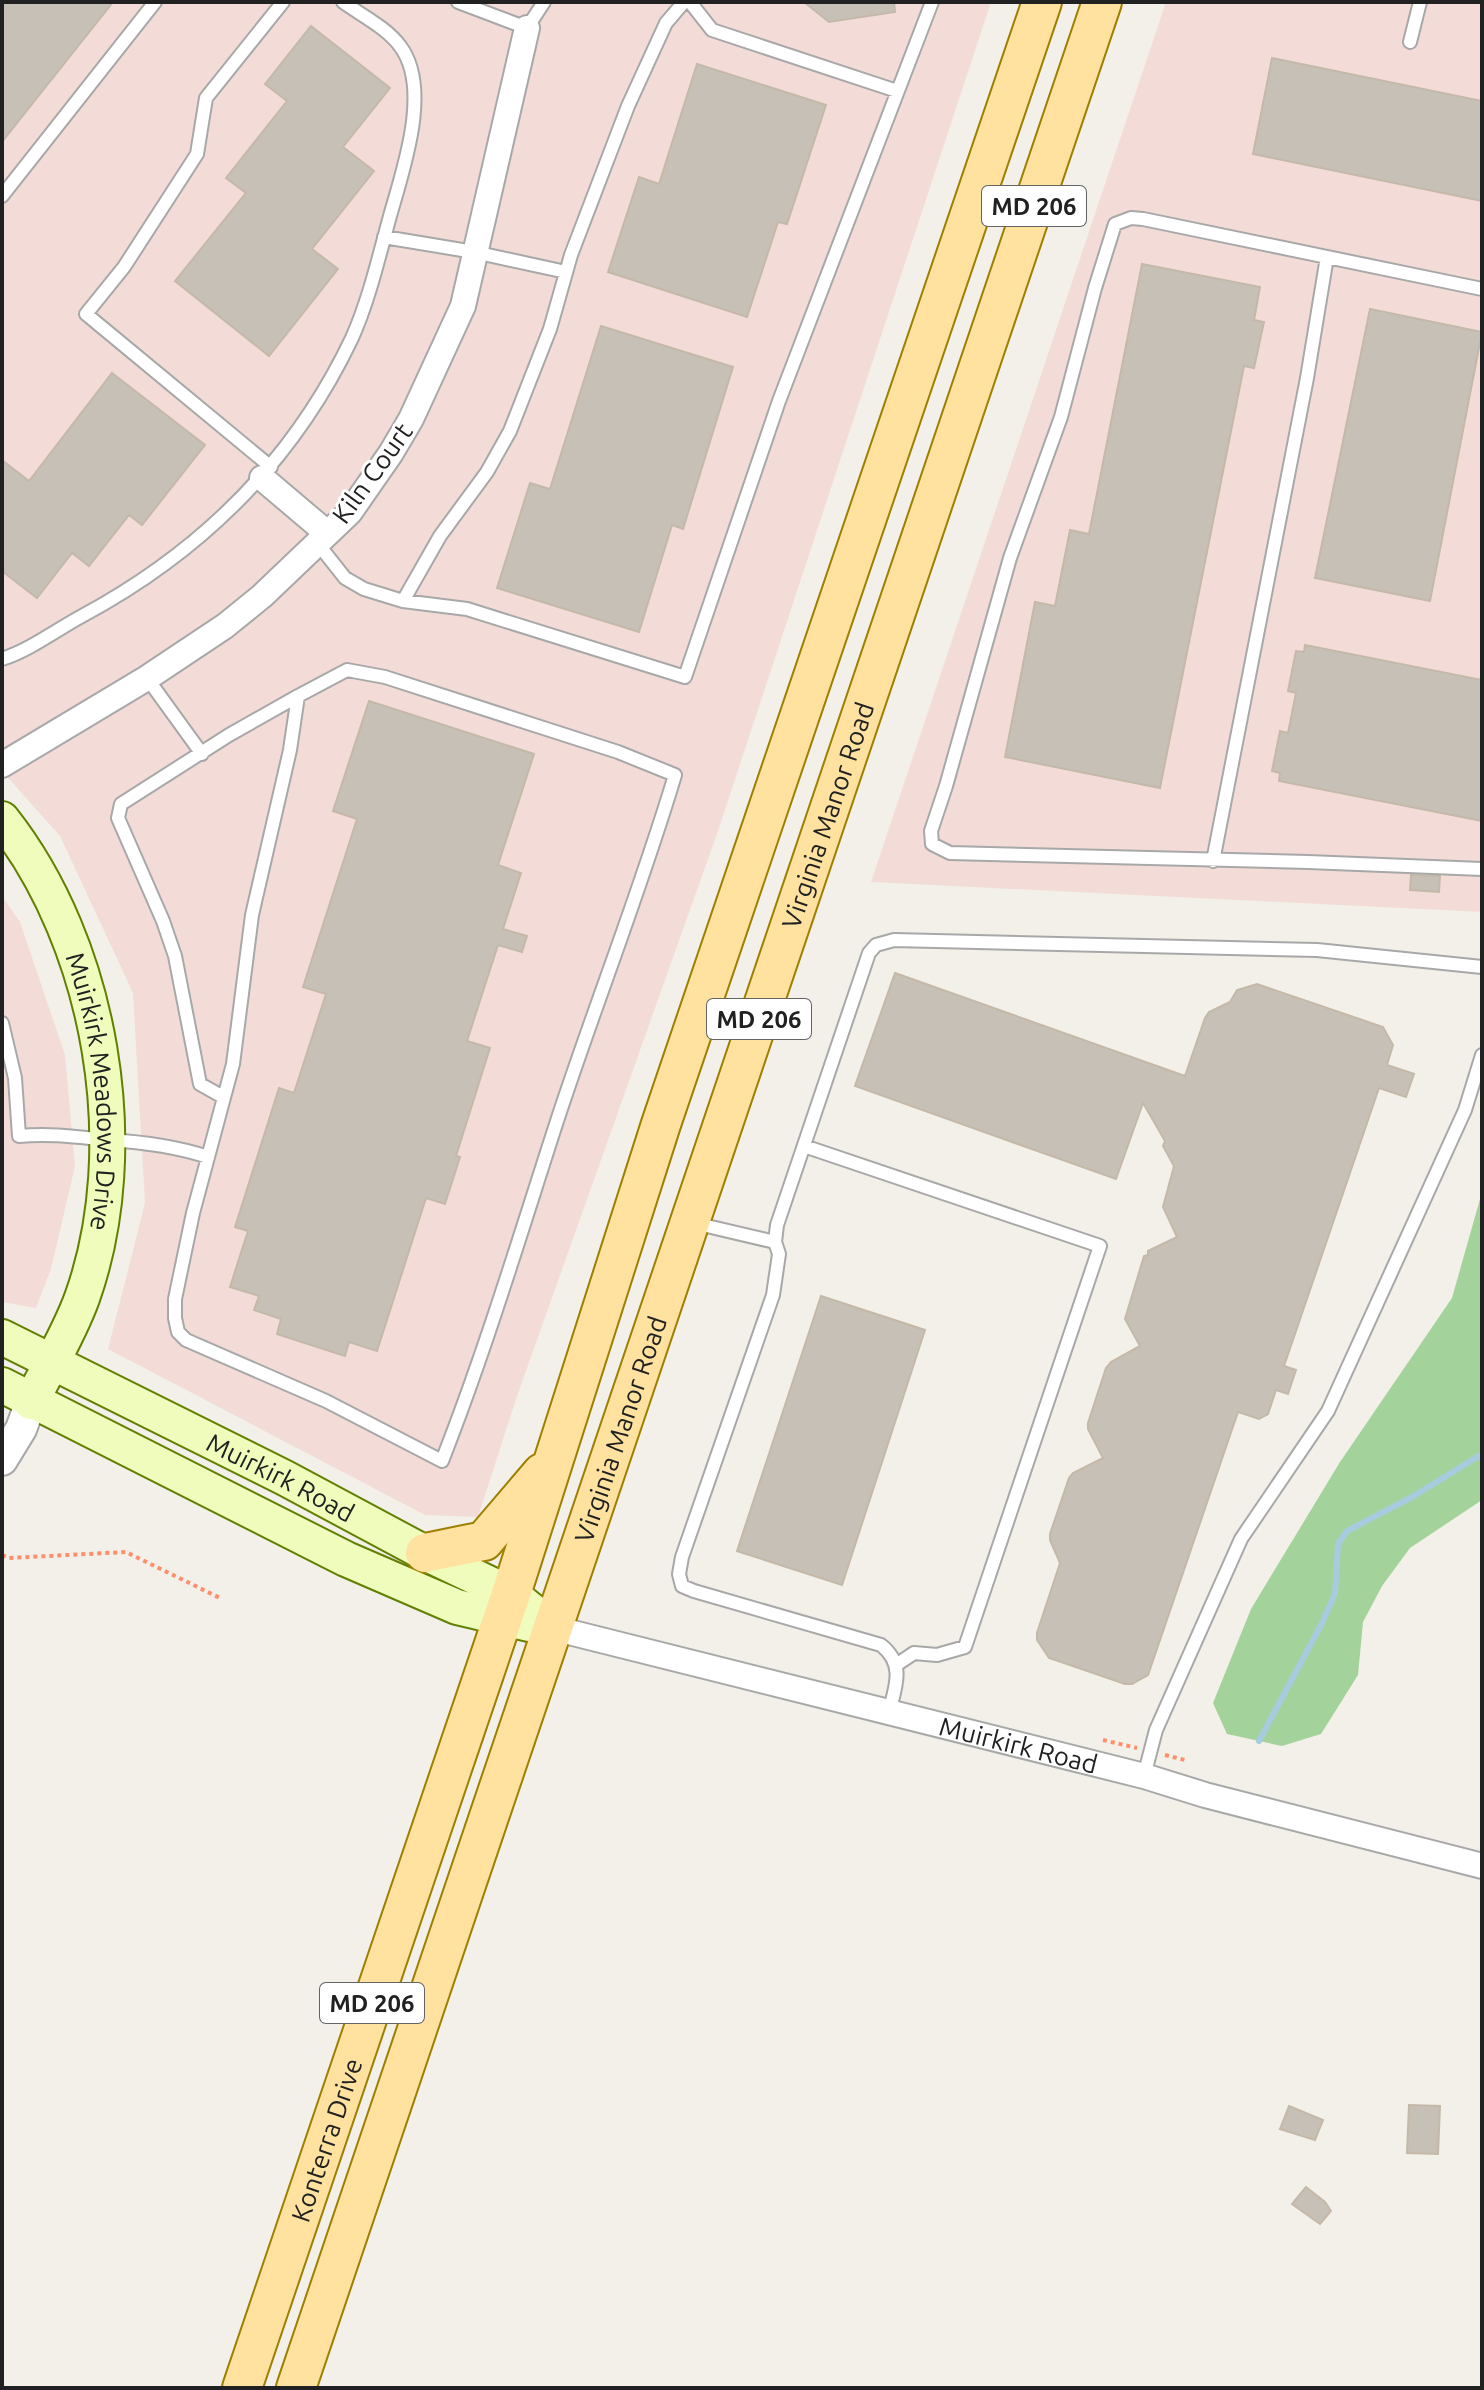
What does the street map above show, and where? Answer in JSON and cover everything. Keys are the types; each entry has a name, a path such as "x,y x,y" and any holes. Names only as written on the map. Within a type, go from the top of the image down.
{"main road":[{"name":"Virginia Manor Road","path":"507,1606 661,1124 1042,2"},
{"name":"Virginia Manor Road","path":"553,1628 1102,2"},
{"name":"Muirkirk Meadows Drive","path":"2,819 34,867 77,957 93,1020 104,1086 106,1139 103,1205 81,1300 50,1363 16,1394"},
{"name":"Muirkirk Road","path":"2,1337 285,1478 425,1553 507,1606 553,1628"},
{"name":"Muirkirk Road","path":"16,1394 346,1559 457,1607 507,1606"},
{"path":"425,1553 484,1541 554,1459"},
{"name":"Konterra Drive","path":"242,2388 507,1606"},
{"name":"Konterra Drive","path":"296,2388 553,1628"}],"street":[{"name":"Kiln Court","path":"2,765 147,678 225,626 350,512 411,419 463,306 527,28"},
{"path":"266,472 322,538"},
{"name":"Muirkirk Meadows Drive","path":"2,1460 21,1429 16,1394"},
{"name":"Muirkirk Road","path":"553,1628 1144,1776 1205,1795 1482,1866"}],"lane":[{"path":"2,196 155,2"},
{"path":"266,472 86,314 124,267 197,154 206,98 283,2"},
{"path":"2,659 104,604 192,544 266,472 316,407 352,336 384,237 410,138 415,106 413,73 399,43 343,2"},
{"path":"458,2 527,28 544,2"},
{"path":"403,601 440,536 487,472 510,431 550,329 593,192 666,23 687,2 712,30 897,91"},
{"path":"322,538 345,578 364,589 403,601 467,609 685,677 779,401 932,2"},
{"path":"1410,42 1420,2"},
{"path":"1482,289 1143,219 1131,218 1115,224 1061,417 1010,558 931,831 932,844 950,853 1482,869"},
{"path":"384,237 566,272"},
{"path":"1213,861 1307,378 1327,257"},
{"path":"223,1097 200,1084 175,956 118,818 121,804 229,735 298,696 347,670 385,677 618,752 675,775 512,1264 442,1461 326,1401 186,1340 178,1332 175,1318 175,1299 233,1064 252,915 290,750 298,696"},
{"path":"147,678 202,754"},
{"path":"889,1712 897,1683 896,1665 892,1654 881,1645 682,1586 679,1574 682,1557 773,1295 779,1254 775,1242 777,1225 869,953 876,945 894,940 1317,950 1482,967"},
{"path":"2,1023 15,1078 19,1136 51,1133 175,1146 208,1157"},
{"path":"1144,1776 1156,1730 1241,1539 1328,1411 1465,1110 1482,1055"},
{"path":"804,1146 1100,1246 965,1647 937,1655 914,1653 896,1665"},
{"path":"691,1222 775,1242"}],"path":[{"path":"2,1555 9,1558 126,1552 220,1598"},
{"path":"1171,1757 1185,1760"}],"shaded area":[{"path":"2,2 991,2 718,831 516,1399 478,1517 425,1515 108,1349 145,1203 133,993 60,836 2,771"},
{"path":"1166,2 1482,2 1482,912 871,882"},
{"path":"2,896 20,922 65,1055 75,1166 51,1269 36,1308 2,1302"}],"green space":[{"path":"1482,1192 1482,1500 1410,1548 1382,1586 1363,1622 1358,1675 1321,1734 1282,1746 1227,1734 1213,1703 1251,1609 1340,1462 1452,1298"}],"building":[{"path":"2,2 113,2 2,142"},
{"path":"804,2 894,2 895,12 829,22"},
{"path":"311,26 390,88 343,147 374,171 312,249 338,269 269,356 175,281 246,193 226,178 287,101 265,84"},
{"path":"1272,58 1482,101 1482,201 1253,154"},
{"path":"697,64 826,105 787,224 778,222 747,317 608,272 639,177 659,184"},
{"path":"1142,264 1260,287 1254,320 1264,322 1254,368 1244,366 1160,788 1005,757 1035,602 1055,606 1070,530 1089,534"},
{"path":"1370,309 1482,332 1430,601 1315,578"},
{"path":"601,326 733,367 683,529 672,525 639,632 497,588 530,483 550,489"},
{"path":"112,373 205,445 142,525 129,515 89,566 72,553 37,598 2,571 2,460 29,481"},
{"path":"1305,645 1482,680 1482,821 1279,781 1280,773 1272,771 1280,731 1288,733 1296,693 1288,691 1296,651 1304,652"},
{"path":"369,701 534,754 498,865 521,873 503,929 527,936 522,952 498,945 467,1041 490,1048 456,1156 460,1157 445,1204 426,1198 377,1351 349,1342 345,1356 277,1334 281,1319 254,1310 259,1296 230,1287 248,1231 235,1227 279,1088 294,1093 326,994 303,987 357,819 333,811"},
{"path":"1411,875 1440,876 1439,892 1410,890"},
{"path":"895,973 1185,1076 1209,1012 1230,1002 1237,990 1257,984 1383,1027 1393,1045 1387,1065 1414,1074 1406,1097 1379,1088 1284,1366 1296,1370 1288,1394 1276,1390 1268,1414 1259,1419 1238,1412 1148,1675 1132,1684 1049,1658 1037,1640 1037,1633 1060,1563 1050,1534 1069,1478 1103,1458 1088,1423 1106,1368 1140,1346 1125,1319 1144,1256 1177,1237 1163,1207 1174,1166 1163,1146 1165,1141 1143,1103 1116,1179 855,1086"},
{"path":"821,1296 925,1330 842,1585 737,1551"},
{"path":"1409,2105 1440,2106 1438,2154 1407,2153"},
{"path":"1289,2106 1323,2120 1315,2140 1280,2129"},
{"path":"1306,2187 1331,2211 1320,2224 1292,2204"}],"waterway":[{"path":"1259,1741 1335,1594 1338,1544 1347,1531 1412,1497 1482,1454"}]}
